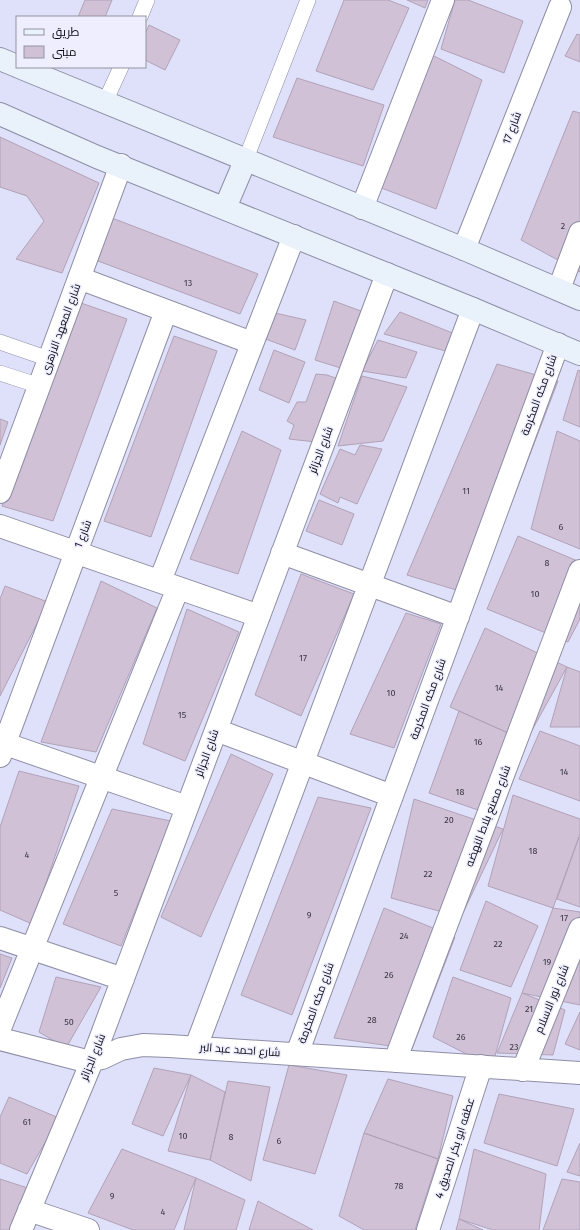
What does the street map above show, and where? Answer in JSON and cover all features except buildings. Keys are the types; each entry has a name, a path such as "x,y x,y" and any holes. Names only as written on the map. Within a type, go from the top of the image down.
{"main road":[{"path":"0,59 16,66"},
{"path":"20,68 245,161 464,249 580,299"},
{"path":"0,114 580,354"},
{"path":"225,208 245,161"}],"street":[{"path":"362,208 443,0"},
{"name":"شارع 17","path":"464,249 560,6"},
{"name":"شارع المعهد الازهرى","path":"0,492 121,165"},
{"path":"559,289 580,233"},
{"path":"0,1028 101,778 252,343 294,236"},
{"name":"شارع الجزائر","path":"25,1220 92,1061 387,274"},
{"path":"79,278 252,343"},
{"path":"196,1048 473,309"},
{"name":"شارع 1","path":"2,747 166,311"},
{"name":"شارع مكه المكرمة","path":"297,1054 558,344"},
{"path":"0,526 259,616"},
{"path":"282,553 458,617"},
{"name":"شارع مصنع بلاط النهضه","path":"395,1060 580,572"},
{"path":"216,730 392,796"},
{"path":"2,747 187,807"},
{"name":"شارع نور الاسلام","path":"523,1070 580,929"},
{"path":"0,938 123,979"},
{"path":"0,1039 80,1060 92,1061"},
{"name":"شارع احمد عبد البر","path":"92,1061 121,1049 143,1046 395,1060 580,1073"},
{"name":"عطفه ابو بكر الصديق 4","path":"428,1230 481,1066"},
{"path":"25,1220 88,1230"}],"lane":[{"path":"140,16 147,0"},
{"path":"245,161 308,0"},
{"path":"104,102 121,68"},
{"path":"0,342 49,360"},
{"path":"0,372 40,386"}]}
